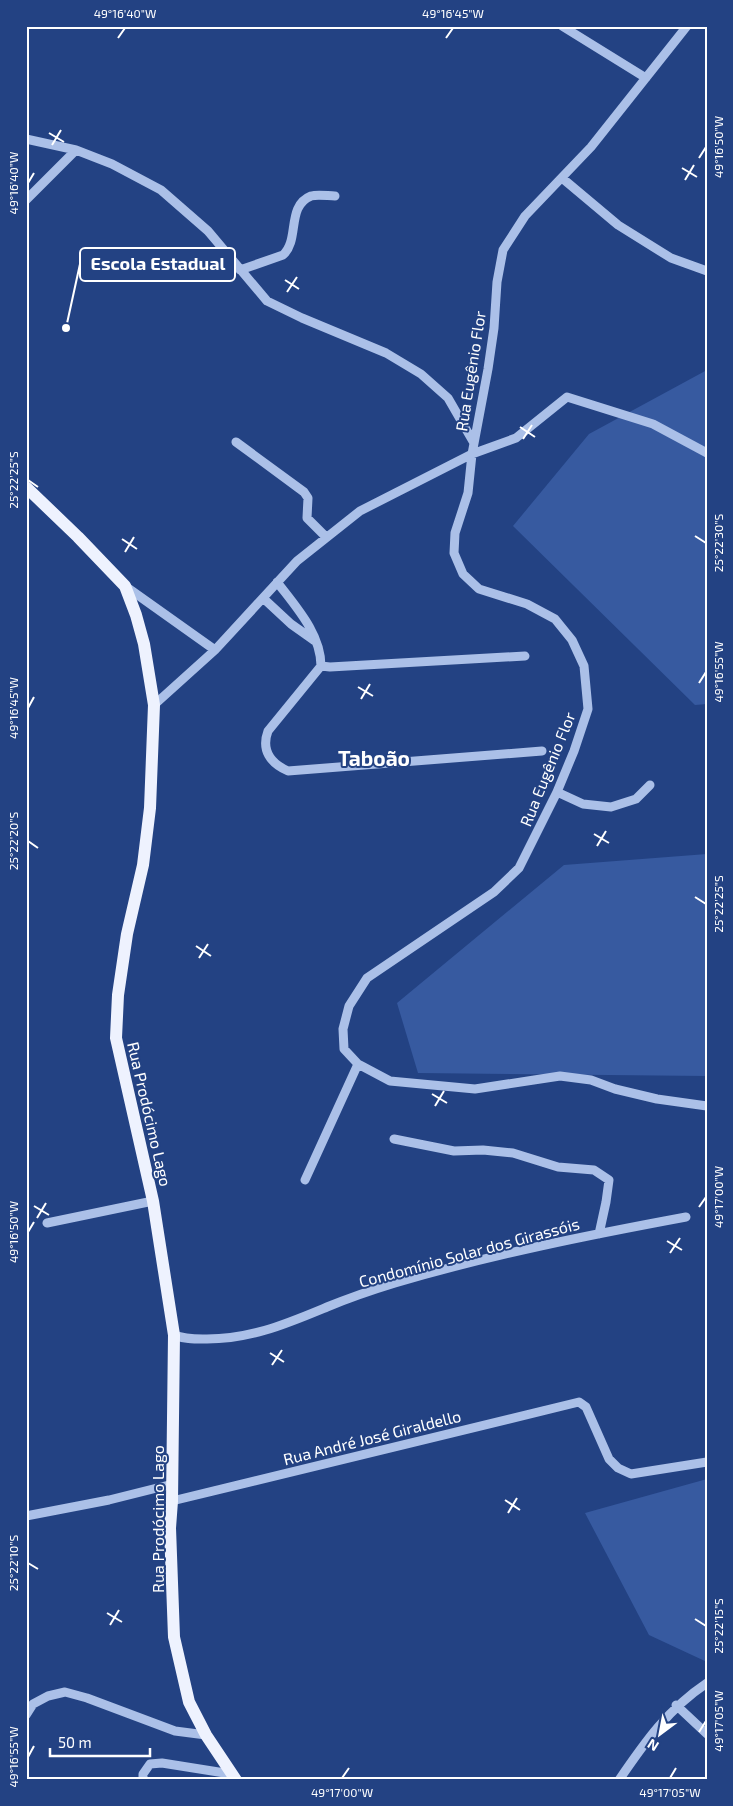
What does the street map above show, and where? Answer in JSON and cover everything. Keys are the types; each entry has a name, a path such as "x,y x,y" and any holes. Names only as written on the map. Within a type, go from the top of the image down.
{"main road":[{"name":"Rua Prodócimo Lago","path":"26,487 78,537 124,586 136,615 144,644 154,706 150,808 143,865 127,934 118,995 116,1038 153,1201 174,1335 170,1528 174,1637 189,1702 206,1735 233,1777"}],"street":[{"path":"562,26 646,78"},
{"name":"Rua Eugênio Flor","path":"687,26 591,147 525,216 502,250 497,282 491,352 472,454 468,493 455,533 454,553 463,574 479,589 527,604 555,620 572,640 584,666 588,709 574,751 557,792 519,868 494,892 367,978 349,1006 343,1029 344,1048 358,1064 390,1081 475,1089 560,1076 592,1080 615,1089 657,1099 707,1106"},
{"path":"26,139 76,150 112,164 161,190 208,231 267,301 302,318 386,353 421,374 448,398 474,443"},
{"path":"26,200 76,150"},
{"path":"562,178 618,225 663,254 707,271"},
{"path":"240,270 283,255 288,250 296,212 304,201 313,195 335,196"},
{"path":"154,706 215,650 297,561 360,511 472,454 516,438 567,397 653,424 707,453"},
{"path":"236,442 304,492 308,498 307,518 326,537"},
{"path":"278,582 308,623 321,652 321,666 268,731 264,741 268,755 276,766 288,771 542,751"},
{"path":"124,586 215,650"},
{"path":"263,598 291,624 315,641"},
{"path":"291,624 300,613"},
{"path":"321,666 525,656"},
{"path":"557,792 583,804 611,807 636,799 650,785"},
{"path":"305,1180 358,1064"},
{"name":"Condomínio Solar dos Girassóis","path":"394,1138 454,1151 483,1150 513,1153 558,1167 594,1170 609,1180 599,1234"},
{"path":"47,1223 153,1201"},
{"name":"Condomínio Solar dos Girassóis","path":"174,1335 183,1338 215,1339 245,1336 291,1322 328,1306 394,1284 599,1234 686,1217"},
{"name":"Rua André José Giraldello","path":"172,1501 579,1402 586,1407 609,1459 618,1468 631,1474 707,1462"},
{"path":"26,1516 109,1500 172,1484"},
{"path":"619,1780 643,1745 676,1705 707,1683"},
{"path":"26,1715 33,1704 48,1696 65,1692 87,1698 175,1731 206,1735"},
{"path":"676,1705 707,1734"},
{"path":"143,1780 142,1774 150,1764 162,1763 233,1777"}],"shaded area":[{"path":"707,370 707,704 695,705 513,526 589,434"},
{"path":"707,854 707,1076 418,1073 397,1003 564,865"},
{"path":"707,1479 707,1662 649,1635 585,1513"}],"place":[{"name":"Escola Estadual","path":"66,328"}],"district":[{"name":"Taboão","path":"374,757"}]}
